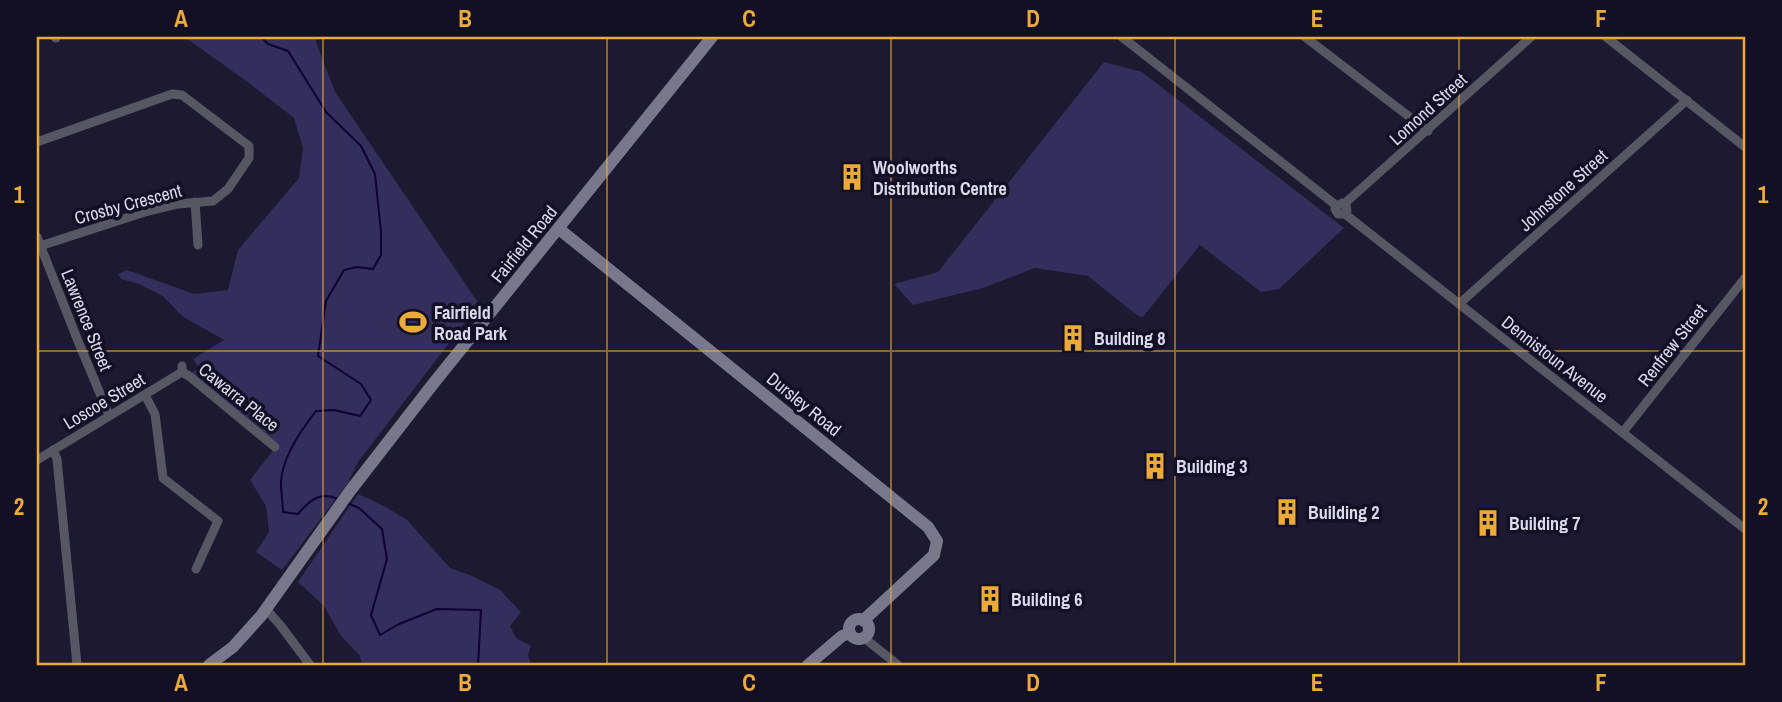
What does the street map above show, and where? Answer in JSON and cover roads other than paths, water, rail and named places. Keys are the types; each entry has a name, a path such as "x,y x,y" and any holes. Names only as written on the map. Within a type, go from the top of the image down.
{"main road":[{"name":"Fairfield Road","path":"213,664 249,631 350,491 433,384 712,37"},
{"name":"Dursley Road","path":"559,229 929,527 937,541 934,555 864,621"},
{"path":"858,620 864,621 869,629 865,637 856,639 850,633 853,622 858,620"},
{"path":"808,665 842,636 850,633"}],"street":[{"name":"Dennistoun Avenue","path":"1122,37 1623,432 1744,524"},
{"path":"1305,37 1428,131"},
{"path":"1606,37 1745,147"},
{"name":"Lomond Street","path":"1342,208 1528,38"},
{"name":"Crosby Crescent","path":"37,142 172,94 183,95 249,146 249,158 229,190 213,201 178,204 38,241"},
{"name":"Johnstone Street","path":"1460,304 1687,100"},
{"path":"194,202 198,245"},
{"name":"Lawrence Street","path":"38,241 109,415"},
{"name":"Renfrew Street","path":"1623,432 1745,278"},
{"name":"Loscoe Street","path":"37,460 145,395 182,369"},
{"name":"Cawarra Place","path":"182,369 275,447"},
{"path":"145,395 155,414 163,478 218,521 196,569"},
{"path":"53,450 57,460 77,665"},
{"path":"266,609 310,665"},
{"path":"865,637 898,665"}],"waterway":[{"path":"261,37 268,44 288,51 326,112 361,146 375,174 381,255 373,269 357,267 344,270 326,301 318,356 361,384 371,400 360,416 334,410 316,411 293,445 282,474 283,512 298,514 316,498 326,496 338,499"},
{"path":"347,503 359,508 382,529 387,559 371,615 380,635 399,624 437,609 481,610 478,665"}],"place":[{"name":"Woolworths Distribution Centre","path":"852,177"},
{"name":"Fairfield Road Park","path":"413,322"},
{"name":"Building 8","path":"1073,338"},
{"name":"Building 3","path":"1155,466"},
{"name":"Building 2","path":"1287,512"},
{"name":"Building 7","path":"1488,523"},
{"name":"Building 6","path":"990,599"}]}
